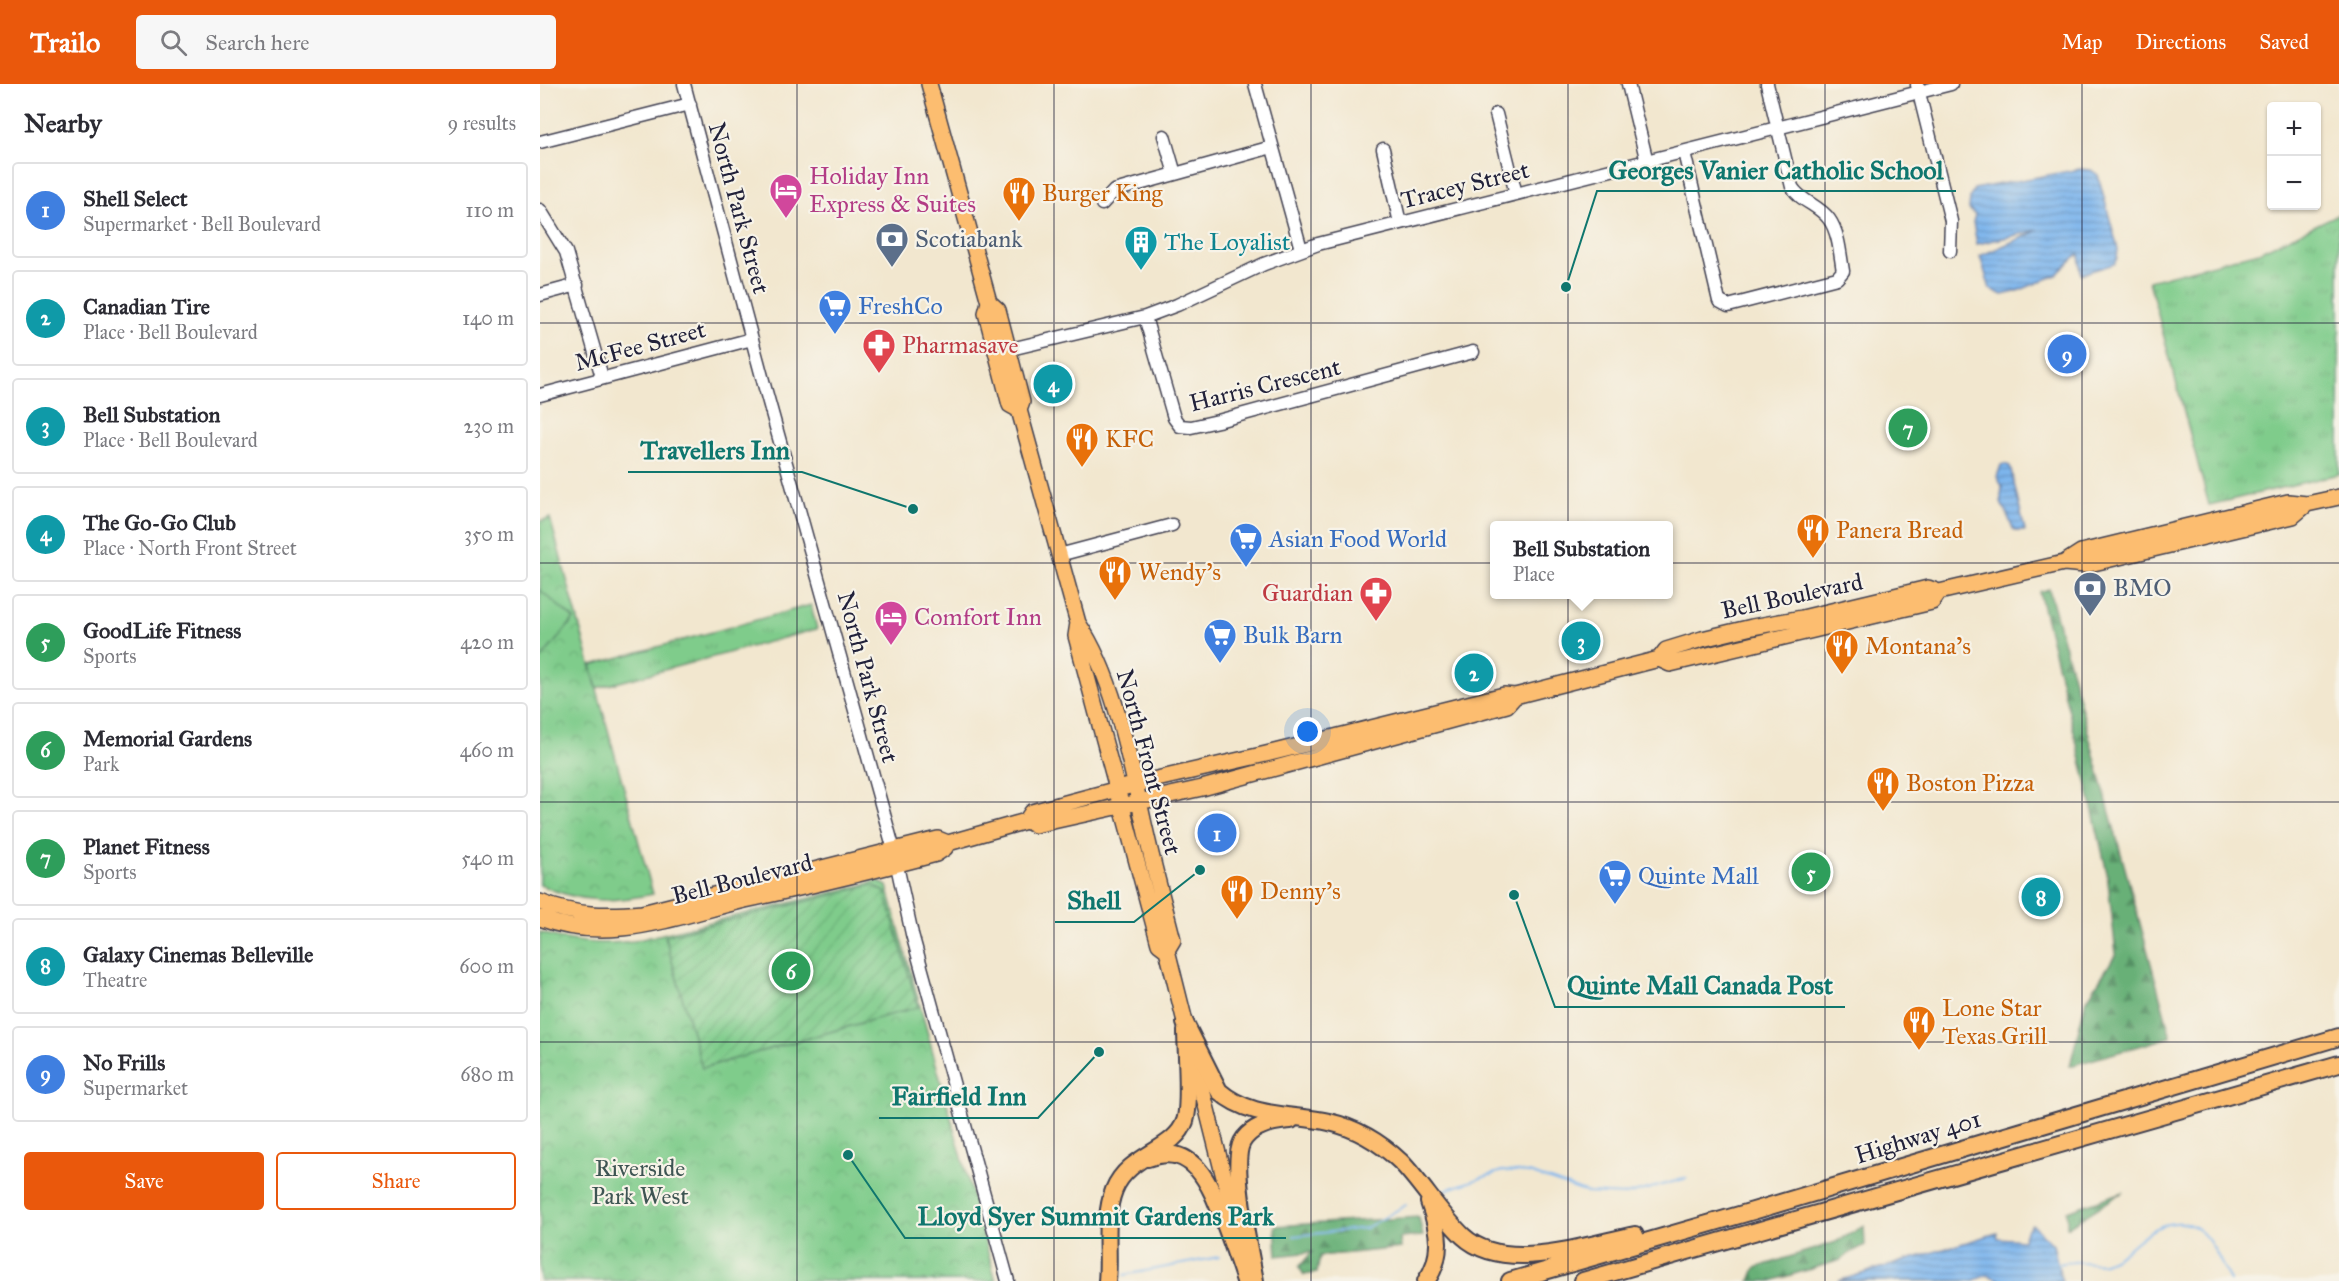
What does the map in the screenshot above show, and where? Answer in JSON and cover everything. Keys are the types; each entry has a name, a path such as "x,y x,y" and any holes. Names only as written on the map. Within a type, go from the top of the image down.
{"highway":[{"path":"1185,1023 1219,1091 1228,1099 1251,1109 1340,1125 1378,1143 1401,1162 1462,1235 1473,1244 1497,1254 1511,1256 1544,1253 1753,1211"},
{"path":"1108,1277 1108,1227 1111,1200 1118,1182 1131,1166 1177,1135 1186,1120 1185,1023"},
{"name":"Highway 401","path":"1510,1281 2339,1037"},
{"name":"Highway 401","path":"1583,1281 2339,1064"},
{"path":"1255,1281 1238,1172 1238,1152 1246,1136 1264,1125 1288,1120 1313,1119"},
{"path":"1131,1166 1153,1156 1169,1155 1186,1160 1201,1172 1212,1190 1245,1281"},
{"path":"1423,1190 1434,1216 1439,1239 1436,1265 1426,1281"},
{"path":"1605,1281 1693,1250"}],"main road":[{"name":"North Front Street","path":"929,84 989,302 986,313 1003,351 1010,405 1019,410 1078,623 1085,633 1107,683 1173,940 1167,950"},
{"name":"Bell Boulevard","path":"1026,821 1032,812 1118,789 1504,694 1515,696 1659,659 1666,650 1722,634 1802,618 1928,588 1939,592 2064,563 2085,566 2293,516 2307,504 2339,497"},
{"name":"North Front Street","path":"1078,623 1076,636 1159,944 1167,950 1250,1281"},
{"name":"Bell Boulevard","path":"540,902 561,910 609,916 642,912 895,858 936,854 948,843 1026,821 1035,825 1213,785 1507,705 1515,696"},
{"name":"Bell Boulevard","path":"540,918 579,927 643,927 895,858"}],"street":[{"name":"North Park Street","path":"684,84 895,858 912,934 1008,1281"},
{"path":"1255,84 1301,249"},
{"path":"1628,84 1647,162"},
{"path":"1684,152 1719,301 1728,306 1837,278 1843,271 1838,244 1828,218 1797,195 1792,187 1767,84"},
{"name":"Tracey Street","path":"1003,351 1145,317 1301,249 1778,129 1918,88 1952,84"},
{"path":"1918,88 1951,221 1950,251"},
{"path":"540,142 690,104"},
{"path":"1496,114 1516,194"},
{"path":"1164,136 1175,174"},
{"path":"1102,204 1114,191 1272,147"},
{"path":"1383,149 1400,223"},
{"path":"540,210 566,252 602,377"},
{"path":"540,295 577,285"},
{"name":"Harris Crescent","path":"1145,317 1173,418 1180,426 1191,427 1218,421 1473,352"},
{"name":"McFee Street","path":"540,395 752,339"},
{"path":"1059,555 1172,525"}],"green space":[{"path":"2339,214 2339,474 2209,505 2149,281 2259,252"},
{"path":"550,518 653,894 623,899 596,900 569,895 540,885 540,521"},
{"path":"2049,589 2171,1037 2070,1066 2085,1003 2116,954 2107,873 2039,592"},
{"path":"540,590 574,619 540,660"},
{"path":"811,605 817,629 597,688 591,665"},
{"name":"Riverside Park West","path":"878,881 887,886 996,1281 540,1281 540,932 563,939 586,942 634,941"},
{"path":"873,885 885,892 918,1007 702,1068 665,936"},
{"path":"2123,1192 2068,1227 2067,1227 2067,1211"},
{"path":"1419,1217 1423,1236 1400,1238 1401,1248 1320,1256 1317,1273 1304,1275 1299,1267 1312,1252 1277,1256 1275,1226"},
{"path":"1864,1226 1865,1245 1841,1260 1771,1281 1750,1281 1755,1268 1836,1242"}],"water":[{"path":"2080,169 2091,170 2098,175 2118,249 2114,264 2081,274 2079,253 2056,275 2015,292 2002,295 1990,289 1980,256 2039,230 1977,244 1973,222 1975,215 1969,209 1974,189"},
{"path":"2001,465 2010,466 2025,531 2014,531 2002,504 2002,486 1997,477"},
{"path":"2032,1224 2053,1245 2062,1281 1995,1281 1998,1279 1987,1275 1972,1281 1838,1281 1997,1233 1998,1238 2023,1240"}],"waterway":[{"path":"1445,1190 1502,1171 1529,1173 1588,1193 1626,1195 1687,1178"},
{"path":"1294,1236 1366,1228 1406,1205"},
{"path":"2058,1264 2104,1263 2119,1256 2154,1229 2183,1223 2203,1234 2218,1255 2230,1281"},
{"path":"1124,1275 1219,1257"}],"place":[{"name":"Holiday Inn Express & Suites","path":"786,219"},
{"name":"Burger King","path":"1019,222"},
{"name":"Scotiabank","path":"892,268"},
{"name":"The Loyalist","path":"1141,271"},
{"name":"Georges Vanier Catholic School","path":"1566,287"},
{"name":"FreshCo","path":"835,335"},
{"name":"No Frills","path":"2067,354"},
{"name":"Pharmasave","path":"879,374"},
{"name":"The Go-Go Club","path":"1053,384"},
{"name":"Planet Fitness","path":"1908,428"},
{"name":"KFC","path":"1082,468"},
{"name":"Travellers Inn","path":"913,509"},
{"name":"Panera Bread","path":"1813,559"},
{"name":"Asian Food World","path":"1246,568"},
{"name":"Wendy's","path":"1115,601"},
{"name":"BMO","path":"2090,617"},
{"name":"Guardian","path":"1376,622"},
{"name":"Bell Substation","path":"1581,641"},
{"name":"Comfort Inn","path":"891,646"},
{"name":"Bulk Barn","path":"1220,664"},
{"name":"Canadian Tire","path":"1474,673"},
{"name":"Montana's","path":"1842,675"},
{"name":"Boston Pizza","path":"1883,812"},
{"name":"Shell Select","path":"1217,833"},
{"name":"Shell","path":"1200,870"},
{"name":"GoodLife Fitness","path":"1811,872"},
{"name":"Quinte Mall Canada Post","path":"1514,895"},
{"name":"Galaxy Cinemas Belleville","path":"2041,897"},
{"name":"Quinte Mall","path":"1615,905"},
{"name":"Denny's","path":"1237,920"},
{"name":"Memorial Gardens","path":"791,971"},
{"name":"Lone Star Texas Grill","path":"1919,1051"},
{"name":"Fairfield Inn","path":"1099,1052"},
{"name":"Lloyd Syer Summit Gardens Park","path":"848,1155"}]}
